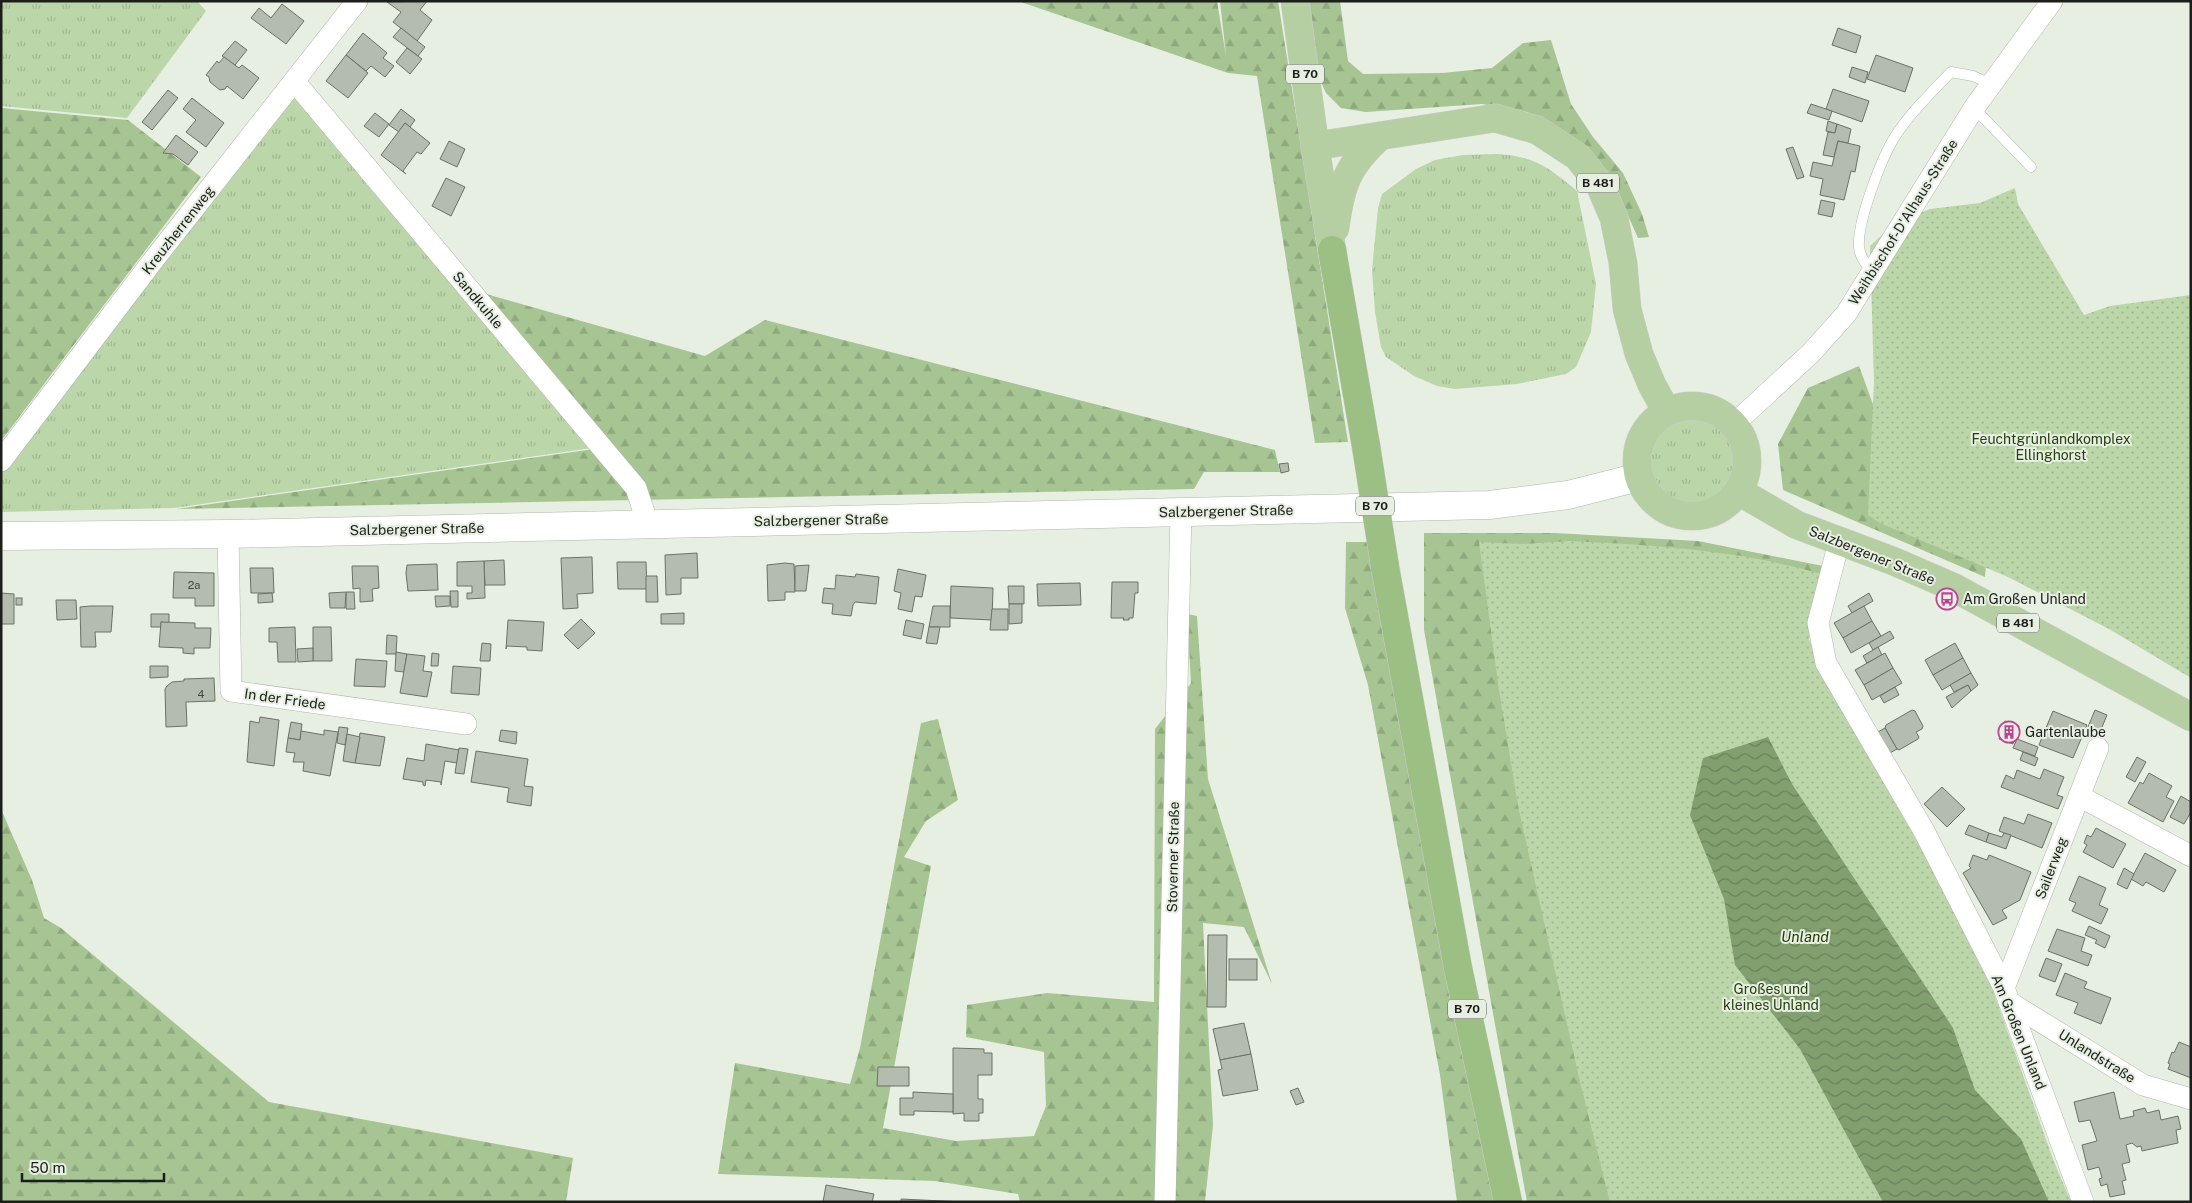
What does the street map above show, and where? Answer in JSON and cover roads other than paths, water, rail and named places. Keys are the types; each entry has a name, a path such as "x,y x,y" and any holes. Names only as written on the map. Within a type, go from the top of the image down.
{"highway":[{"name":"B 70","path":"1332,250 1385,567 1458,968 1508,1202"}],"main road":[{"name":"B 70","path":"1295,1 1315,146 1332,250"},
{"name":"B 481","path":"1315,146 1495,118 1537,130 1578,157 1600,185 1614,218 1623,263 1627,309 1639,354 1667,412"},
{"name":"B 70","path":"1332,250 1338,207 1350,168 1360,154 1380,136"},
{"path":"1695,406 1709,409 1722,415 1733,425 1741,437 1746,457 1744,478 1738,492 1723,506 1705,515 1684,516 1664,509 1648,496 1639,477 1636,462 1638,447 1644,433 1654,421 1667,412 1681,407 1695,406"},
{"name":"Salzbergener Straße","path":"1,536 228,534 1489,505 1568,495 1639,477"},
{"name":"Salzbergener Straße","path":"1738,492 1797,525 1893,561 1953,588 2191,717"}],"street":[{"name":"Kreuzherrenweg","path":"1,461 155,258 357,1"},
{"name":"Weihbischof-D'Alhaus-Straße","path":"1733,425 1811,353 1846,314 1874,272 1922,189 1974,108 2052,1"},
{"name":"Sandkuhle","path":"295,82 636,488 648,524"},
{"name":"Stoverner Straße","path":"1165,1202 1181,512"},
{"name":"In der Friede","path":"228,534 231,691 466,724"},
{"name":"Am Großen Unland","path":"1840,542 1818,624 1826,663 1924,831 2006,995 2083,1202"},
{"name":"Sailerweg","path":"2006,995 2098,748"},
{"path":"2079,796 2191,856"},
{"name":"Unlandstraße","path":"2006,995 2143,1085 2191,1099"}],"lane":[{"path":"1874,272 1863,262 1859,247 1863,216 1873,185 1895,136 1922,102 1951,72 1973,76 1992,84"},
{"path":"1974,108 2031,167"}],"water":[{"name":"Unland","path":"1768,737 1792,784 1953,1028 1975,1090 2021,1139 2049,1202 1883,1202 1800,1049 1735,965 1724,899 1690,815 1703,758"}],"place":[{"name":"Am Großen Unland","path":"1947,599"},
{"name":"Gartenlaube","path":"2009,732"}],"park label":[{"name":"Feuchtgrünlandkomplex Ellinghorst","path":"2051,448"},
{"name":"Großes und kleines Unland","path":"1771,998"}]}
